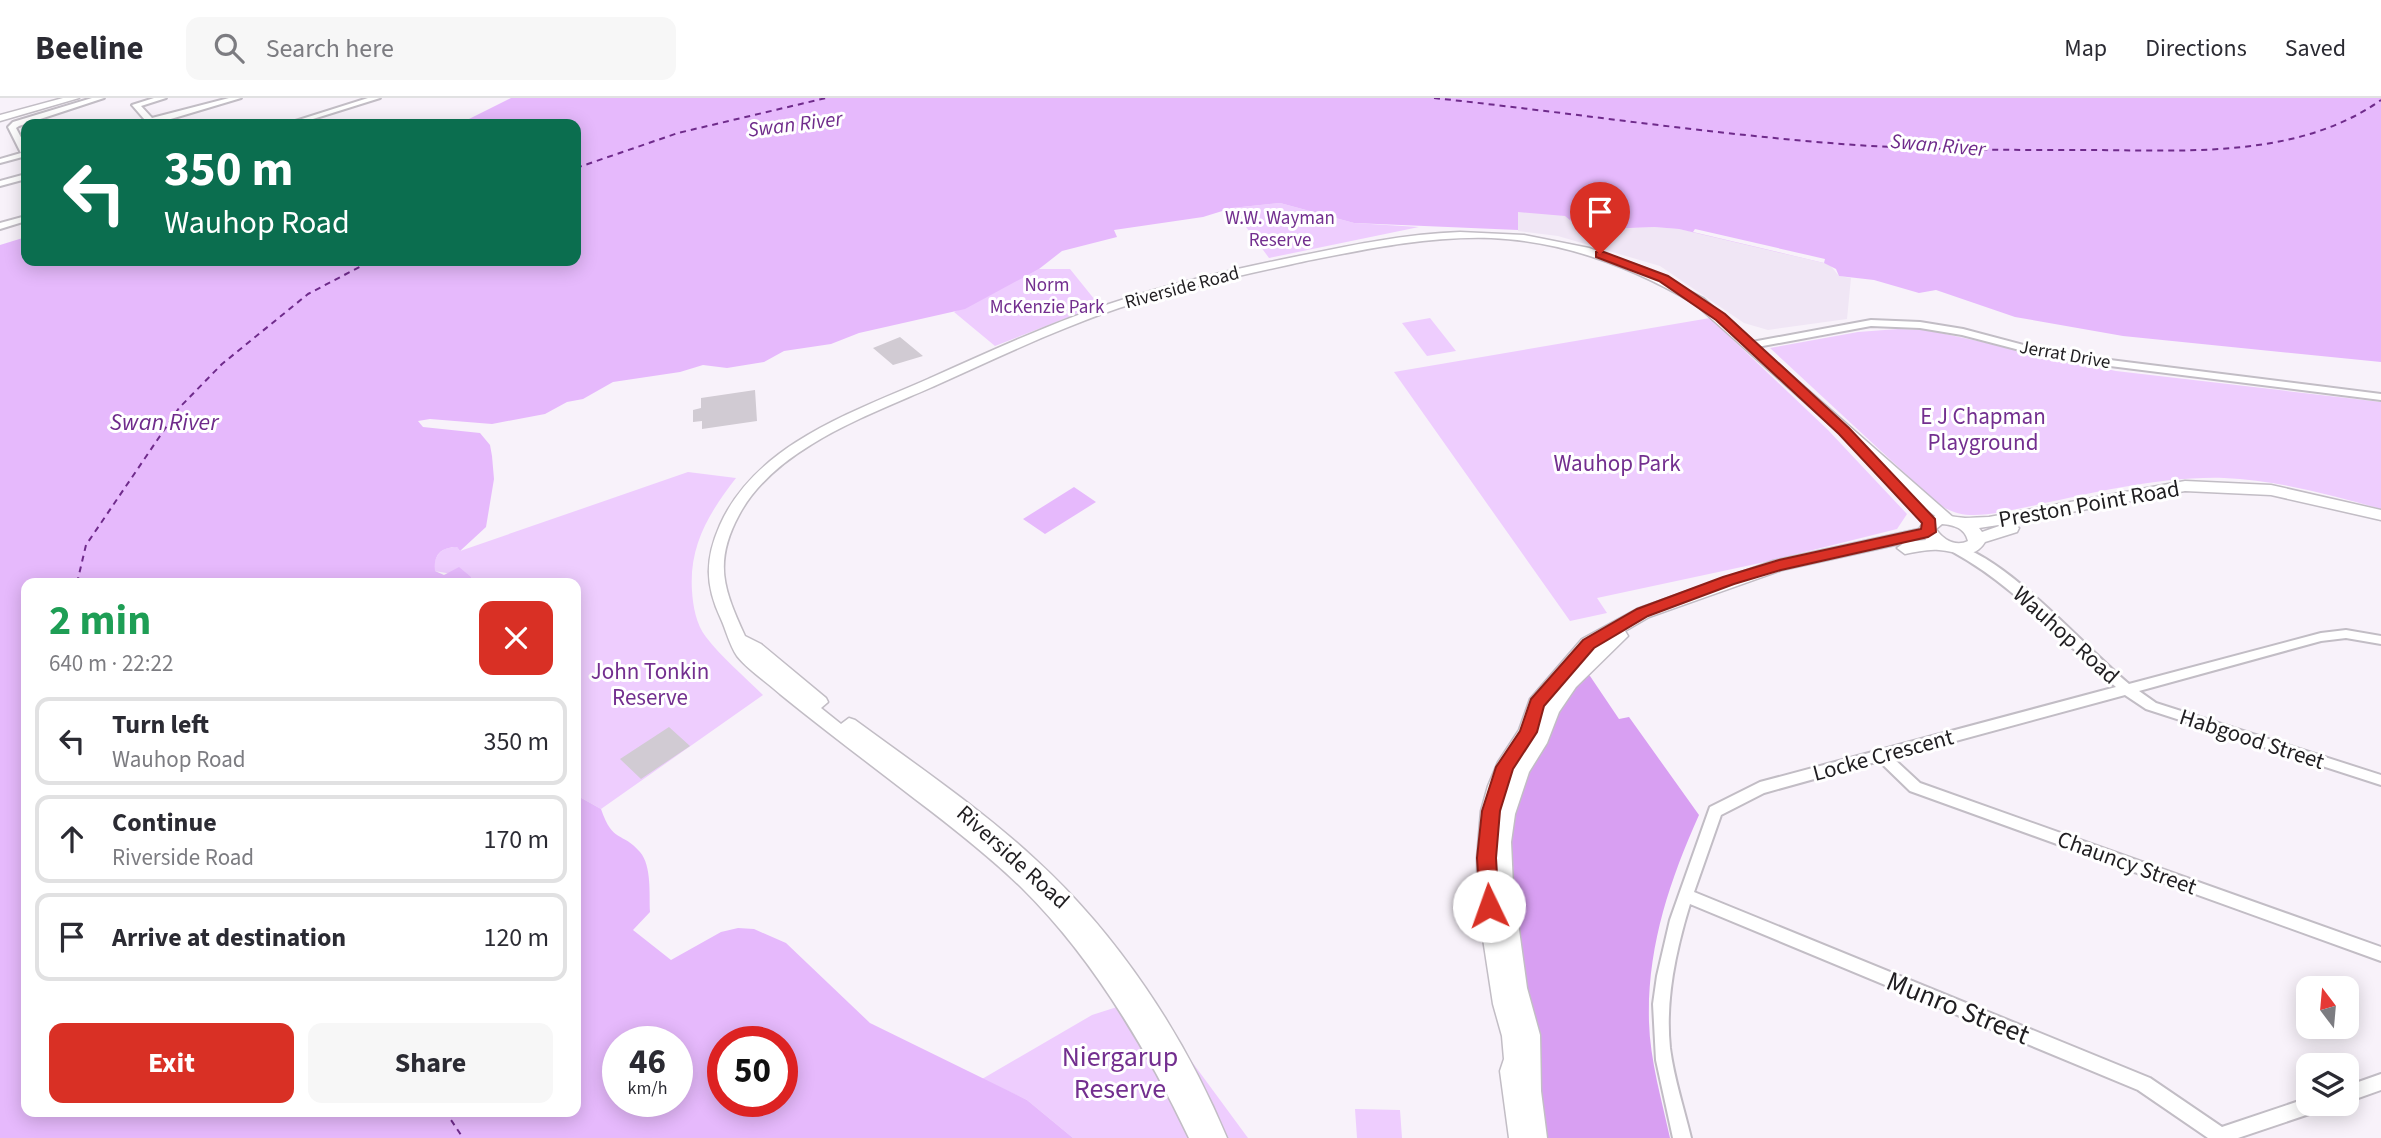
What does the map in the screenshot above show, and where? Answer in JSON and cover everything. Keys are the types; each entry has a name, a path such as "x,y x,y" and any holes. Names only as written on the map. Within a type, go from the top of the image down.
{"main road":[{"name":"Preston Point Road","path":"1939,537 1955,521 1989,522 2185,486 2271,490 2381,515"},
{"name":"Preston Point Road","path":"1939,537 1976,542 2001,530 2137,501 2197,493 2280,498 2381,522"},
{"path":"1955,521 1974,532 1976,542"},
{"path":"1521,1138 1512,1071 1516,1059 1514,1035 1504,1004 1489,906 1487,858 1491,811 1498,786 1505,767 1528,732 1537,704 1588,644 1643,612 1779,565 1939,537"},
{"path":"1535,1138 1529,1091 1528,1035 1513,962 1502,886 1501,842 1504,814 1513,786 1527,756 1537,743 1551,709 1570,682 1608,643 1653,618 1773,576 1939,537"}],"street":[{"path":"0,118 74,98"},
{"path":"32,119 100,98"},
{"path":"148,119 136,105 162,98"},
{"path":"161,119 237,98"},
{"path":"307,119 376,98"},
{"path":"21,122 12,127 21,144"},
{"path":"0,161 21,155"},
{"path":"0,184 21,178"},
{"path":"0,226 21,220"},
{"name":"Riverside Road","path":"1200,1138 1155,1052 1079,940 1053,909 1001,857 769,676 743,652 722,611 716,588 717,554 723,534 740,500 772,467 841,423 1047,331 1148,295 1214,277 1379,243 1462,234 1508,236 1579,248 1664,279 1699,300 1752,345"},
{"name":"Jerrat Drive","path":"1752,345 1871,323 1913,324 1963,332 2054,356 2381,397"},
{"name":"Wauhop Road","path":"1752,345 1844,431 1955,521"},
{"name":"Wauhop Road","path":"1844,431 1939,537 1973,556 2005,580 2127,689"},
{"name":"Wauhop Road","path":"1976,542 2005,580"},
{"name":"Locke Crescent","path":"1682,1138 1665,1068 1660,1032 1662,987 1668,952 1715,811 1760,788 2321,637 2346,634 2381,640"},
{"name":"Riverside Road","path":"739,640 755,648 825,706 988,829 1055,890 1087,926 1158,1026 1216,1138"},
{"name":"Habgood Street","path":"2127,689 2151,706 2169,713 2381,780"},
{"name":"Chauncy Street","path":"1882,756 1915,787 2381,954"},
{"name":"Munro Street","path":"1687,896 2144,1084 2217,1137"},
{"path":"2359,1090 2381,1082"},
{"path":"2217,1137 2296,1110"}],"shaded area":[{"path":"1517,192 1595,230 1654,227 1679,229 1825,259 1839,276 1851,278 1847,319 1768,330 1744,323 1660,266 1558,236 1518,231"},
{"path":"1584,673 1590,676 1619,719 1629,717 1699,815 1669,890 1656,942 1649,995 1652,1051 1670,1138 1541,1138 1504,896 1509,802 1548,728"}],"green space":[{"name":"W.W. Wayman Reserve","path":"1280,203 1354,223 1419,227 1269,258 1232,208"},
{"name":"Norm McKenzie Park","path":"1039,269 1070,269 1099,305 995,346 954,312"},
{"path":"1430,318 1456,351 1427,356 1402,323"},
{"name":"Wauhop Park","path":"1710,318 1828,430 1907,514 1897,529 1765,562 1597,598 1607,613 1570,621 1394,372"},
{"name":"E J Chapman Playground","path":"1927,330 2116,371 2381,402 2381,509 2284,485 2244,479 2196,478 2140,484 1984,515 1960,514 1936,502 1770,348 1858,332"},
{"name":"John Tonkin Reserve","path":"688,472 736,478 709,517 697,544 692,574 693,603 697,621 706,637 763,695 601,809 581,798 581,578 471,578 434,571 435,560 440,553 447,548 457,547 460,551"},
{"name":"Niergarup Reserve","path":"1145,998 1248,1138 1073,1138 1027,1100 982,1079 1092,1015"},
{"path":"1355,1109 1400,1110 1402,1138 1357,1138"}],"water":[{"name":"Swan River","path":"511,98 2381,98 2381,362 2123,336 2015,317 1936,290 1919,293 1874,280 1839,276 1836,269 1824,263 1679,229 1654,227 1582,230 1565,216 1518,212 1518,230 1354,223 1280,203 1232,208 1203,217 1114,230 1117,237 1062,251 1039,269 965,309 859,333 831,344 784,351 764,362 727,368 703,365 680,372 613,382 583,399 567,402 545,414 492,424 430,419 418,421 423,427 480,433 490,445 494,479 486,527 460,551 457,547 447,548 439,553 435,560 435,571 444,575 459,567 471,578 21,578 21,1117 581,1117 581,798 601,809 610,828 634,846 644,858 649,881 650,912 633,930 671,960 721,932 738,928 754,929 786,943 870,1023 1027,1100 1073,1138 0,1138 0,245 21,239 21,266 581,266 581,119 469,119"},
{"path":"1074,487 1096,502 1045,534 1023,519"}],"pier":[{"path":"1695,229 1825,259 1824,263 1693,232"}],"building":[{"path":"900,337 923,356 893,365 873,348"},
{"path":"755,390 757,421 702,429 702,421 693,422 693,410 701,408 701,398"},
{"path":"669,727 690,746 641,779 620,759"}],"ferry route":[{"path":"581,166 678,133 826,98"},
{"path":"1434,98 1697,130 1856,145 2160,151 2238,148 2276,142 2313,133 2348,119 2381,100"},
{"path":"78,578 86,545 179,408 222,364 308,294 361,266"},
{"path":"449,1117 463,1138"}],"route":[{"path":"1489,906 1487,858 1491,811 1505,767 1528,732 1537,704 1588,644 1613,627 1643,612 1729,581 1779,565 1928,532 1930,523 1844,431 1720,317 1699,300 1664,279 1600,254"}]}
